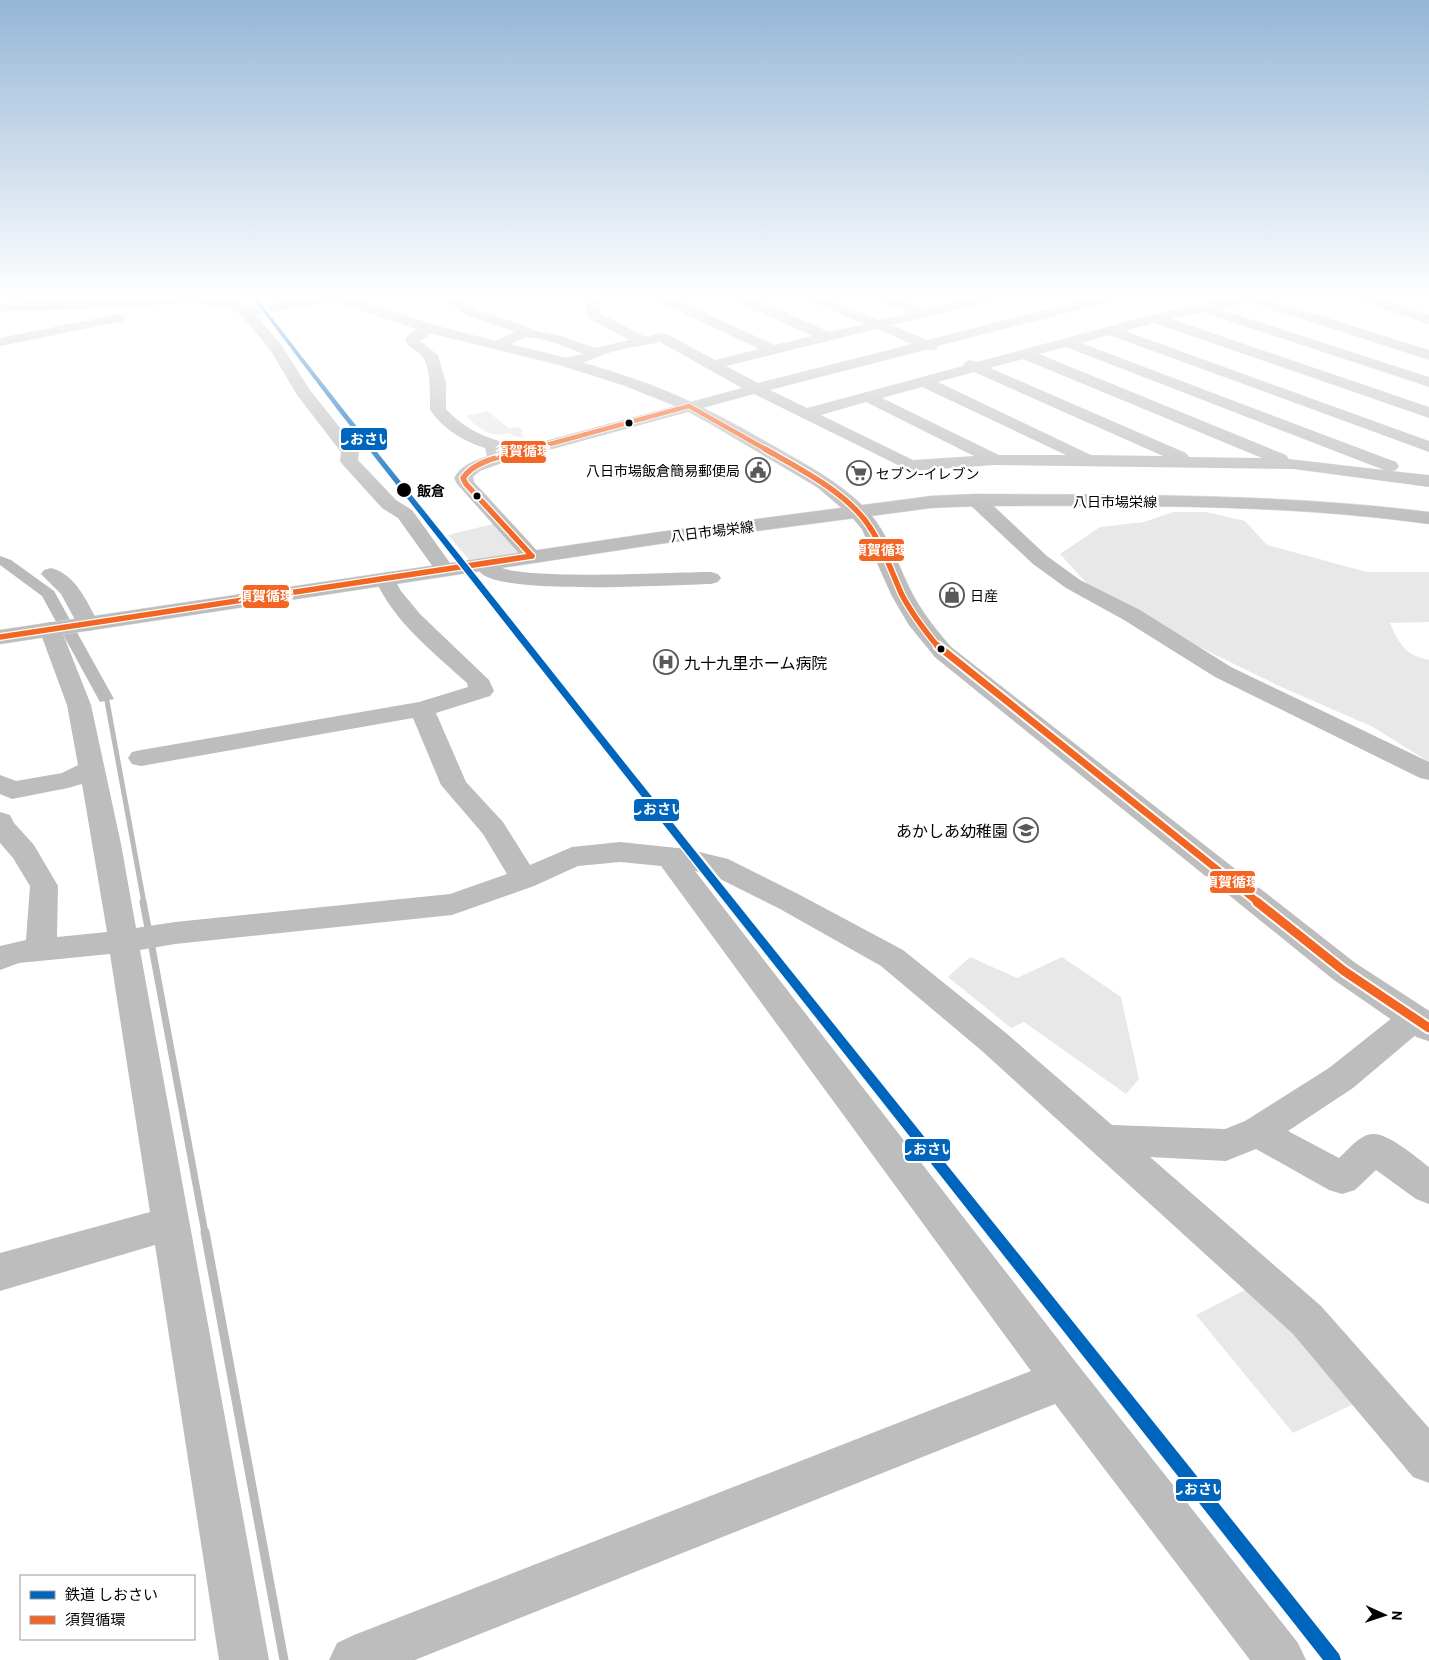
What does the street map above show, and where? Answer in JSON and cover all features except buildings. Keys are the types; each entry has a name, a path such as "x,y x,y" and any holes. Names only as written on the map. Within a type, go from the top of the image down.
{"main road":[{"path":"292,374 303,392 350,452 349,461 389,504 405,514 445,570"},
{"path":"436,374 438,383 438,410 449,422 474,439 489,442 493,445 496,460"},
{"path":"605,374 689,406 824,483 857,511 871,528 903,596 916,618 943,652 1337,964 1421,1023 1258,1132 1226,1145 1102,1140"},
{"path":"730,374 910,466 995,460 1293,464 1429,481"},
{"path":"532,556 463,478 474,467 689,406 812,374"},
{"path":"809,414 951,374"},
{"path":"993,374 1194,463"},
{"path":"1074,374 1293,464"},
{"path":"1151,374 1429,481"},
{"path":"1231,374 1429,447"},
{"path":"1319,374 1424,407"},
{"path":"1406,374 1429,382"},
{"path":"925,382 1091,460"},
{"path":"1256,415 1344,383"},
{"path":"868,397 995,460"},
{"path":"1189,422 1234,406"},
{"path":"976,500 1040,560 1073,584 1132,615 1223,672 1429,772"},
{"name":"八日市場栄線","path":"0,637 532,556 932,502 976,500 1270,502 1378,510 1429,518"},
{"path":"486,564 490,570 504,575 542,579 711,578"},
{"path":"51,574 70,591 88,624"},
{"path":"141,758 422,709 482,691 477,680 405,611 388,591 384,580"},
{"path":"50,629 79,705 125,941 244,1660"},
{"path":"422,709 454,785 493,828 524,879"},
{"path":"42,949 44,886 24,852 0,826 2,802 68,780 92,769"},
{"path":"0,958 17,952 125,941 175,933 452,904 524,879 572,857 599,853 620,852 718,866 736,873 892,958 994,1042 1102,1140 1307,1320 1429,1461"},
{"path":"670,858 1062,1380 1281,1660"},
{"path":"1258,1132 1342,1178 1374,1149 1429,1186"},
{"path":"0,1272 172,1223"},
{"path":"354,1660 1062,1380"}],"shaded area":[{"path":"487,411 509,428 517,427 523,430 521,433 525,438 508,433 490,433 480,428 466,416"},
{"path":"1173,512 1206,512 1245,521 1267,545 1367,572 1429,572 1429,622 1390,623 1400,643 1408,652 1429,660 1429,762 1373,727 1279,686 1101,599 1060,554 1100,527 1144,522"},
{"path":"493,524 496,525 520,554 470,561 448,535"},
{"path":"0,556 11,560 54,591 114,699 100,702 42,596 0,565"},
{"path":"970,957 1017,978 1062,957 1121,997 1139,1079 1126,1094 1024,1022 1011,1028 948,977"},
{"path":"1261,1282 1362,1400 1293,1433 1196,1315"}],"waterway":[{"path":"103,694 107,701 144,903"},
{"path":"143,902 149,933"},
{"path":"151,942 205,1233"},
{"path":"205,1232 284,1660"}],"rail line":[{"name":"しおさい","path":"314,374 1333,1660"}],"transit line":[{"name":"須賀循環","path":"689,406 816,478 846,501 871,528 903,596 920,625 943,652 1344,971 1429,1028"},
{"name":"須賀循環","path":"532,556 466,484 463,478 469,471 496,459 689,406"},
{"name":"須賀循環","path":"0,637 532,556"}],"place":[{"name":"八日市場飯倉簡易郵便局","path":"758,470"},
{"name":"セブン-イレブン","path":"859,473"},
{"name":"飯倉","path":"404,490"},
{"name":"日産","path":"952,595"},
{"name":"九十九里ホーム病院","path":"666,662"},
{"name":"あかしあ幼稚園","path":"1026,830"}]}
